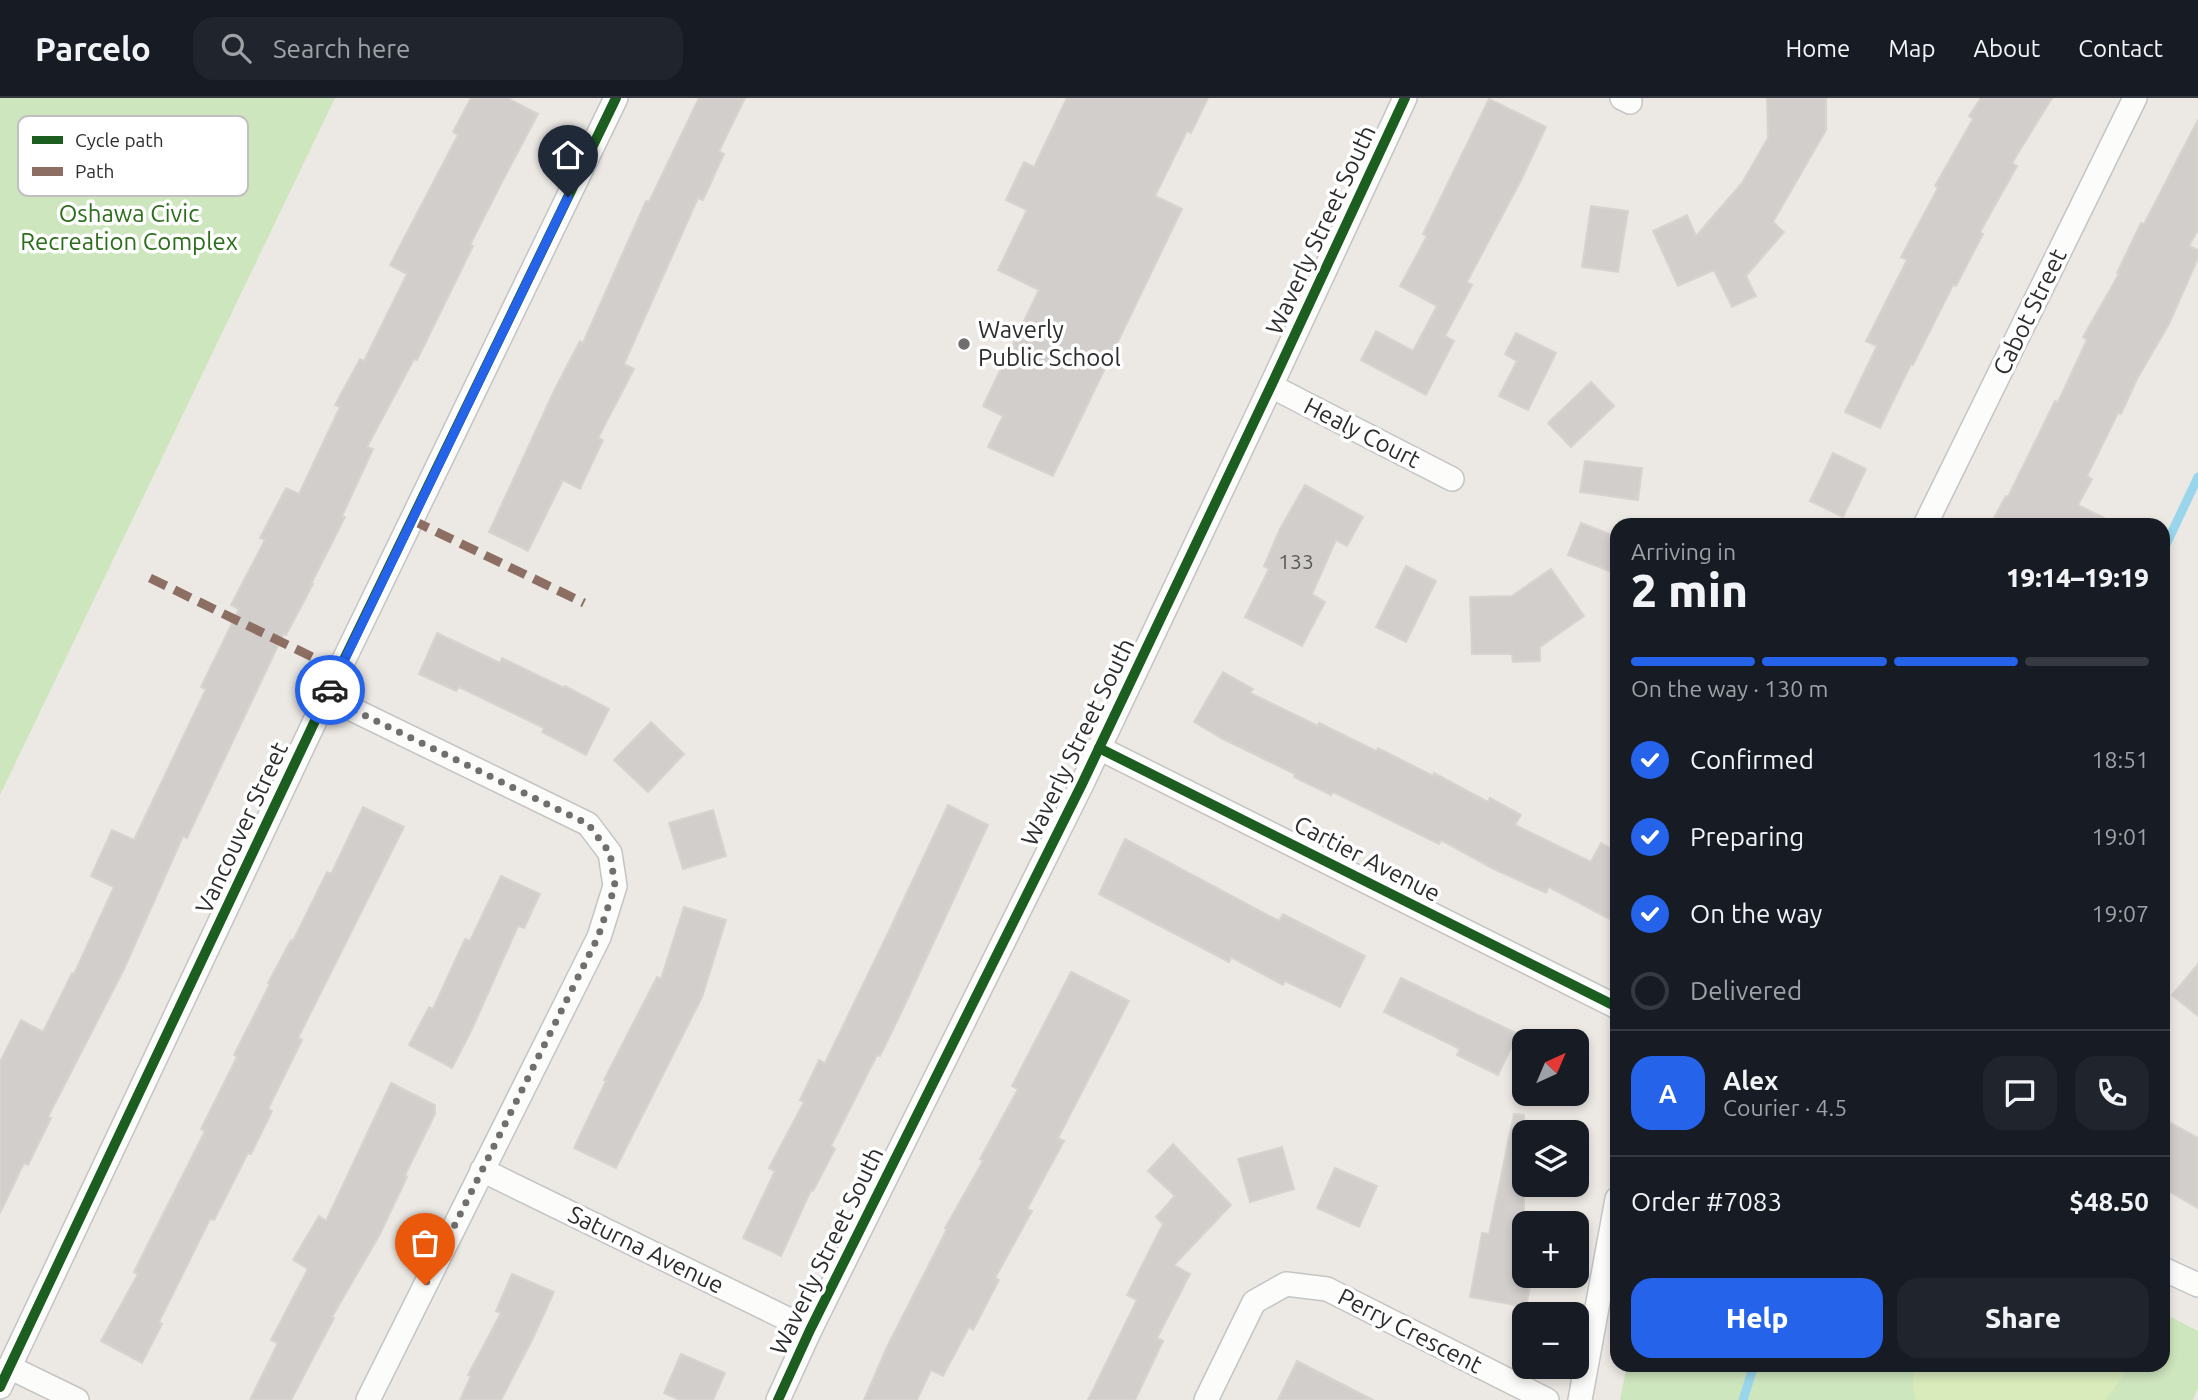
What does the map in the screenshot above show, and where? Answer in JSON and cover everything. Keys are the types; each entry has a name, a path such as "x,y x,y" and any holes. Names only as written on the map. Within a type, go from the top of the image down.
{"street":[{"name":"Vancouver Street","path":"5,1377 327,697 616,98"},
{"name":"Waverly Street South","path":"778,1400 810,1330 1099,748 1405,98"},
{"name":"Cabot Street","path":"1928,518 2135,98"},
{"name":"Healy Court","path":"1271,386 1452,480"},
{"path":"327,697 588,824 610,853 615,886 598,937 368,1400"},
{"name":"Cartier Avenue","path":"1099,748 1610,1004"},
{"name":"Saturna Avenue","path":"482,1170 810,1330"},
{"path":"1580,1400 1610,1237"},
{"path":"2170,1272 2198,1285"},
{"name":"Perry Crescent","path":"1206,1400 1254,1302 1286,1284 1327,1289 1547,1400"},
{"path":"5,1377 77,1400"}],"green space":[{"name":"Oshawa Civic Recreation Complex","path":"0,98 335,98 0,795"},
{"path":"2170,1317 2198,1331 2198,1388 2193,1400 1620,1400 1626,1372 2170,1372"},
{"path":"1914,1372 2125,1372 2106,1400 1916,1400"}],"building":[{"path":"471,98 507,98 538,114 470,245 473,246 417,360 414,359 367,447 373,449 313,584 286,635 284,633 187,838 183,836 124,969 48,1117 51,1118 28,1165 24,1163 0,1213 0,1062 21,1020 43,1032 72,973 74,974 114,887 91,876 112,830 134,840 206,689 201,687 239,609 231,605 265,540 260,538 286,488 299,494 340,407 335,405 360,359 364,361 407,274 390,265 458,135 453,132"},
{"path":"699,98 745,98 719,151 724,154 703,200 698,198 624,364 634,369 598,438 603,440 580,489 563,480 528,551 489,532 554,391 580,341 583,343 646,201 649,202"},
{"path":"1067,98 1208,98 1191,133 1187,131 1155,196 1182,209 1053,476 988,447 1003,416 983,406 1039,290 998,270 1027,210 1006,200 1024,162 1034,167"},
{"path":"1767,98 1826,98 1826,130 1773,222 1784,232 1746,276 1756,296 1732,307 1714,270 1678,286 1653,231 1687,215 1696,236 1742,183 1768,138"},
{"path":"1981,98 2052,98 2012,163 2017,166 1980,232 1983,234 1956,286 1953,285 1913,365 1911,364 1880,428 1845,412 1877,346 1866,341 1907,260 1901,257 1938,188 1935,186 1973,119 1969,116"},
{"path":"1489,99 1546,127 1467,282 1472,285 1445,336 1454,341 1426,395 1361,360 1376,331 1413,351 1437,306 1400,286 1427,236 1423,234"},
{"path":"2198,120 2198,230 2189,246 2198,250 2198,258 2169,324 2137,379 2121,414 2118,413 2087,476 2092,479 2078,505 2104,518 1994,518 2006,496 2008,497 2055,401 2058,402 2087,340 2083,337 2119,274 2117,273 2141,223 2144,224"},
{"path":"1591,206 1628,211 1618,272 1582,267"},
{"path":"1516,333 1556,353 1528,410 1499,396 1517,361 1505,354"},
{"path":"1591,382 1614,406 1571,447 1548,423"},
{"path":"1833,453 1866,469 1843,517 1810,501"},
{"path":"1585,461 1642,468 1638,500 1580,492"},
{"path":"1305,485 1363,517 1347,546 1336,540 1312,594 1325,602 1302,646 1245,617 1269,569 1264,566 1280,529"},
{"path":"1581,523 1610,534 1610,571 1568,555"},
{"path":"1406,566 1436,581 1406,642 1376,627"},
{"path":"1551,569 1584,616 1540,647 1540,661 1513,662 1512,654 1472,654 1470,597 1512,596"},
{"path":"437,633 500,663 502,658 609,709 586,755 542,732 544,728 459,687 456,691 419,674"},
{"path":"1223,672 1253,689 1250,693 1318,726 1319,723 1376,751 1378,748 1433,776 1434,773 1488,802 1490,798 1521,815 1515,825 1591,862 1601,843 1610,848 1610,919 1549,887 1546,893 1441,840 1439,844 1333,792 1331,795 1194,722"},
{"path":"651,722 684,754 648,792 614,760"},
{"path":"948,805 988,825 900,1015 831,1146 835,1149 813,1191 811,1190 781,1256 743,1238 775,1171 769,1168 804,1102 800,1100 819,1060 825,1063"},
{"path":"363,807 404,827 298,1038 302,1040 268,1109 272,1111 251,1154 248,1153 214,1220 210,1219 159,1322 162,1324 142,1363 101,1341 138,1274 134,1272 205,1131 201,1129 237,1057 234,1055 270,984 268,983 291,940 293,941 327,872 331,874"},
{"path":"713,810 726,856 683,869 669,823"},
{"path":"1125,839 1279,921 1283,914 1365,956 1340,1007 1285,981 1283,985 1231,957 1229,962 1099,894"},
{"path":"501,876 540,894 524,928 518,926 452,1068 409,1045 429,1007 433,1009 465,939 470,941"},
{"path":"684,907 726,920 702,997 616,1168 574,1148 606,1081 604,1080 657,977 661,979"},
{"path":"2198,964 2198,1016 2172,995"},
{"path":"1071,972 1129,1001 1058,1138 1064,1141 1027,1209 1032,1211 995,1278 999,1280 973,1330 969,1327 943,1376 931,1370 917,1400 864,1400 887,1347 947,1229 945,1228 983,1161 980,1159 1018,1089 1012,1086"},
{"path":"1401,978 1512,1031 1512,1046 1498,1075 1457,1055 1460,1049 1384,1012"},
{"path":"391,1083 435,1105 435,1114 405,1175 407,1177 380,1234 332,1317 334,1318 291,1400 250,1400 278,1343 271,1340 308,1269 293,1260 319,1216 326,1221"},
{"path":"1514,1114 1524,1115 1524,1120 1513,1120"},
{"path":"2170,1123 2198,1138 2198,1208 2170,1192"},
{"path":"1512,1124 1512,1197 1524,1197 1524,1211 1512,1211 1512,1288 1530,1288 1527,1302 1512,1302 1512,1304 1470,1297 1482,1233 1489,1234"},
{"path":"1173,1144 1231,1205 1174,1265 1190,1274 1157,1338 1163,1341 1135,1400 1088,1400 1137,1300 1127,1295 1163,1224 1156,1217 1175,1196 1148,1171"},
{"path":"1282,1147 1294,1189 1250,1202 1238,1159"},
{"path":"1335,1168 1377,1186 1359,1227 1317,1208"},
{"path":"512,1274 554,1292 501,1400 460,1400 471,1376 468,1375 501,1313 496,1311"},
{"path":"681,1354 725,1373 713,1400 680,1400 664,1393"},
{"path":"1297,1361 1373,1400 1278,1400"}],"waterway":[{"path":"2170,536 2198,477"},
{"path":"1743,1400 1752,1372"}],"marked path":[{"path":"412,520 584,603"},
{"path":"150,578 339,670"}],"cycle path":[{"path":"0,1387 339,670 616,98"},
{"path":"778,1400 810,1330 1082,784 1405,98"},
{"path":"1099,748 1610,1004"}],"way so far":[{"path":"330,690 327,697 588,824 610,853 615,886 598,937 425,1285"}],"place":[{"name":"Waverly Public School","path":"964,344"}],"route":[{"path":"330,690 568,197"}]}
